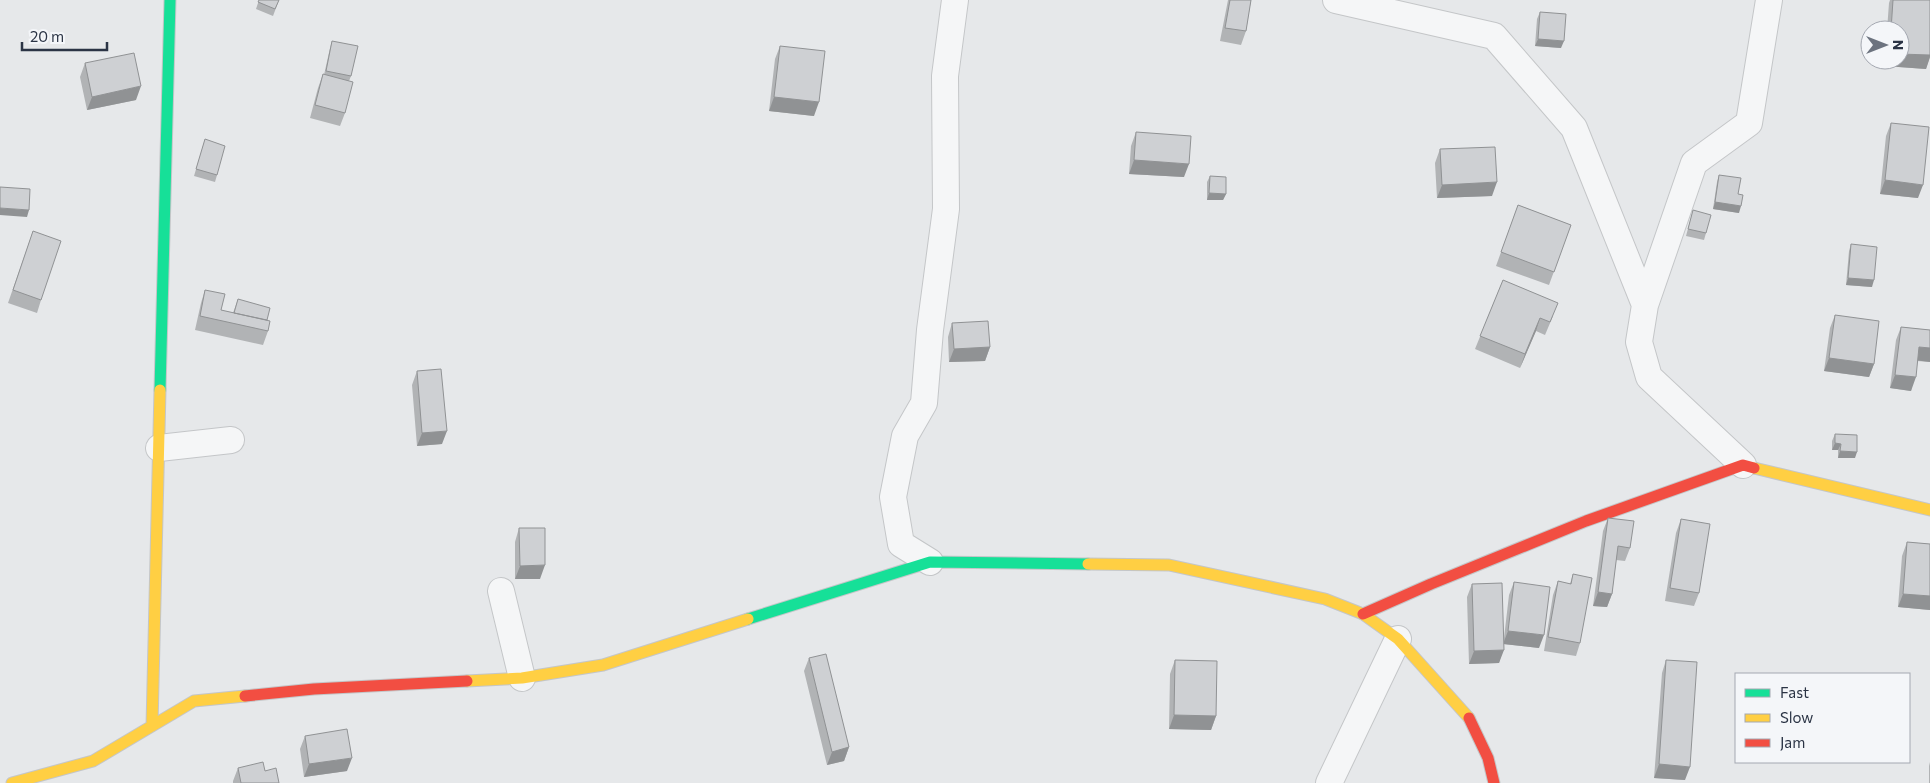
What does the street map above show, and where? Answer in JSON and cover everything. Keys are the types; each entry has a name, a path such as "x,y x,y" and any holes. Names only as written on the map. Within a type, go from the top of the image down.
{"street":[{"path":"152,726 170,0"},
{"path":"930,562 901,544 894,496 905,436 924,403 930,330 946,209 945,76 955,0"},
{"path":"1336,0 1494,36 1574,128 1645,305"},
{"path":"1769,0 1749,123 1694,163 1645,305 1638,342 1649,377 1743,465 1930,510"},
{"path":"159,448 231,440"},
{"path":"1363,614 1431,584 1586,522 1743,465"},
{"path":"12,783 93,761 194,701 314,689 522,678 603,665 930,562 1169,565 1325,599 1363,614 1398,640 1471,720 1488,758 1494,783"},
{"path":"502,591 522,678"},
{"path":"1328,783 1398,640"}],"building":[{"path":"259,0 279,0 275,9 258,2"},
{"path":"1230,0 1251,0 1246,31 1225,28"},
{"path":"1893,0 1930,0 1930,55 1910,54 1910,20 1892,20"},
{"path":"1540,12 1566,14 1564,41 1538,39"},
{"path":"332,41 358,46 351,76 326,71"},
{"path":"780,46 825,51 819,102 774,97"},
{"path":"134,53 141,86 92,97 85,63"},
{"path":"323,74 353,82 345,113 315,105"},
{"path":"1891,123 1929,127 1923,185 1885,180"},
{"path":"1136,132 1191,136 1189,164 1134,160"},
{"path":"205,139 225,146 217,175 196,169"},
{"path":"1495,147 1497,182 1442,185 1440,149"},
{"path":"1719,175 1741,178 1738,194 1743,195 1741,206 1715,202"},
{"path":"1210,176 1226,177 1226,194 1209,193"},
{"path":"0,187 30,189 29,210 0,208"},
{"path":"1518,205 1571,225 1554,272 1501,252"},
{"path":"1693,210 1711,215 1706,233 1688,229"},
{"path":"33,231 61,241 41,300 13,290"},
{"path":"1851,244 1877,247 1874,280 1848,278"},
{"path":"1503,280 1558,303 1550,322 1540,318 1525,354 1480,336"},
{"path":"205,290 225,294 221,310 270,321 268,331 200,316"},
{"path":"238,299 270,308 267,320 234,313"},
{"path":"1835,315 1879,321 1874,364 1829,358"},
{"path":"988,321 990,347 954,349 952,323"},
{"path":"1901,327 1930,330 1930,348 1919,347 1916,377 1895,375"},
{"path":"441,369 447,431 422,433 417,371"},
{"path":"1835,434 1857,435 1857,452 1840,451 1841,444 1835,443"},
{"path":"1608,518 1634,521 1630,548 1618,546 1612,594 1598,592"},
{"path":"1681,519 1710,524 1699,593 1670,588"},
{"path":"519,528 545,528 545,565 520,566"},
{"path":"1907,542 1930,544 1930,596 1903,594"},
{"path":"1573,574 1592,578 1580,643 1548,637 1558,581 1571,584"},
{"path":"1514,582 1550,587 1544,635 1508,631"},
{"path":"1502,583 1504,650 1474,651 1472,584"},
{"path":"826,654 849,747 832,752 809,658"},
{"path":"1175,660 1217,661 1216,716 1174,715"},
{"path":"1666,660 1697,662 1690,767 1659,764"},
{"path":"347,729 352,758 309,764 305,736"},
{"path":"263,762 265,771 276,768 279,783 241,783 238,768"}],"traffic: fast":[{"path":"160,390 170,0"},
{"path":"748,619 930,562 1088,564"}],"traffic: slow":[{"path":"152,726 160,390"},
{"path":"1754,468 1930,510"},
{"path":"1088,564 1169,565 1325,599 1363,614 1398,639 1469,718"},
{"path":"467,681 522,678 603,665 748,619"},
{"path":"12,783 93,761 194,701 245,696"}],"traffic: jam":[{"path":"1363,614 1431,584 1586,521 1743,465 1754,468"},
{"path":"245,696 314,689 467,681"},
{"path":"1469,718 1488,758 1494,783"}]}
